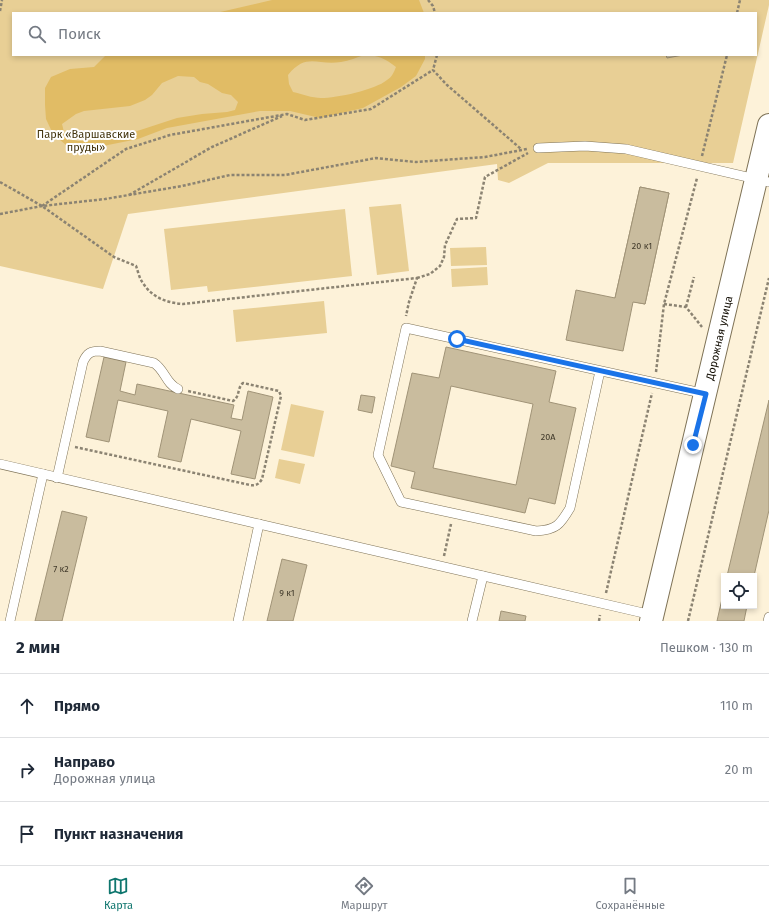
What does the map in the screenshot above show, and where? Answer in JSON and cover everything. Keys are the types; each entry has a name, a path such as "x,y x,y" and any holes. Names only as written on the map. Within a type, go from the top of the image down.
{"main road":[{"name":"Дорожная улица","path":"651,618 706,394 763,180 769,125"}],"lane":[{"path":"538,148 585,146 626,150 763,180"},
{"path":"600,370 570,508 562,522 555,527 548,530 536,531 402,502 378,455 406,328 600,370 706,394"},
{"path":"57,478 83,362 86,356 92,351 100,351 150,362 157,365 169,383 178,389"},
{"path":"0,464 603,603 651,618"},
{"path":"10,621 43,474"},
{"path":"238,621 259,524"},
{"path":"472,621 483,576"},
{"path":"768,621 769,617"}],"path":[{"path":"0,10 2,0"},
{"path":"428,0 433,6 435,12"},
{"path":"737,12 740,0"},
{"path":"42,206 126,149 170,134 286,114 305,120 371,109 433,70 437,56"},
{"path":"598,621 654,382 664,304 727,56"},
{"path":"433,70 447,85 521,149"},
{"path":"127,196 212,147 286,114"},
{"path":"0,214 42,206 127,196 230,175 285,175 376,158 416,162 485,157 521,149 538,148"},
{"path":"0,182 42,206 114,257 136,266 142,283 159,299 172,303 184,304 417,278 430,274 440,266 444,257 445,245 457,219 476,218 485,177 538,148"},
{"path":"664,304 686,307 694,277"},
{"path":"406,328 406,315 417,278"},
{"path":"688,621 769,278"},
{"path":"65,444 250,485 256,486 260,483 281,396 279,391 243,383 239,388 237,397 233,401 178,389"},
{"path":"442,566 453,513"}],"green space":[{"name":"Парк «Варшавские пруды»","path":"0,0 769,0 769,5 733,163 548,163 509,183 498,180 497,164 128,214 103,289 0,266"},
{"path":"401,204 409,271 377,275 369,207"},
{"path":"345,209 352,276 208,292 207,286 171,290 164,229"},
{"path":"486,247 487,265 451,266 450,248"},
{"path":"487,267 488,285 452,287 451,269"},
{"path":"324,301 327,333 236,342 233,310"},
{"path":"291,404 324,411 314,457 281,450"},
{"path":"279,459 305,464 300,484 275,478"}],"shaded area":[{"path":"272,0 419,0 424,12 220,12"},
{"path":"105,56 362,56 347,61 333,63 313,61 307,62 295,68 288,75 289,84 293,92 311,97 328,98 365,90 381,84 389,79 396,67 382,58 374,56 425,56 425,59 416,76 401,87 363,108 320,118 290,111 260,111 167,128 138,139 93,148 66,145 53,134 46,119 45,88 51,77 70,69 94,67","holes":["178,76 194,77 200,82 208,84 222,93 231,95 238,102 235,110 177,118 125,135 87,141 70,139 64,132 62,124 76,114 84,111 130,106 145,100 152,95 162,83"]}],"building":[{"path":"666,56 678,56 667,58"},
{"path":"640,187 669,193 645,304 615,298"},
{"path":"640,187 669,193 645,304 633,302 623,351 566,340 576,290 615,298"},
{"path":"446,347 556,371 549,402 576,408 555,504 529,498 525,513 411,488 415,472 391,466 412,373 439,378","holes":["451,386 533,404 516,485 433,468"]},
{"path":"104,357 126,362 120,391 135,395 137,384 234,405 231,418 242,420 248,391 273,397 255,479 231,474 241,431 191,419 181,462 158,457 168,411 118,400 109,442 86,437"},
{"path":"361,395 375,397 372,413 358,410"},
{"path":"769,400 769,510 755,573 728,573"},
{"path":"62,511 87,517 62,621 35,621"},
{"path":"282,559 307,565 293,621 267,621"},
{"path":"721,603 721,609 746,609 744,621 717,621"},
{"path":"501,611 526,616 525,621 499,621"}],"route":[{"path":"457,339 706,394 693,445"}]}
